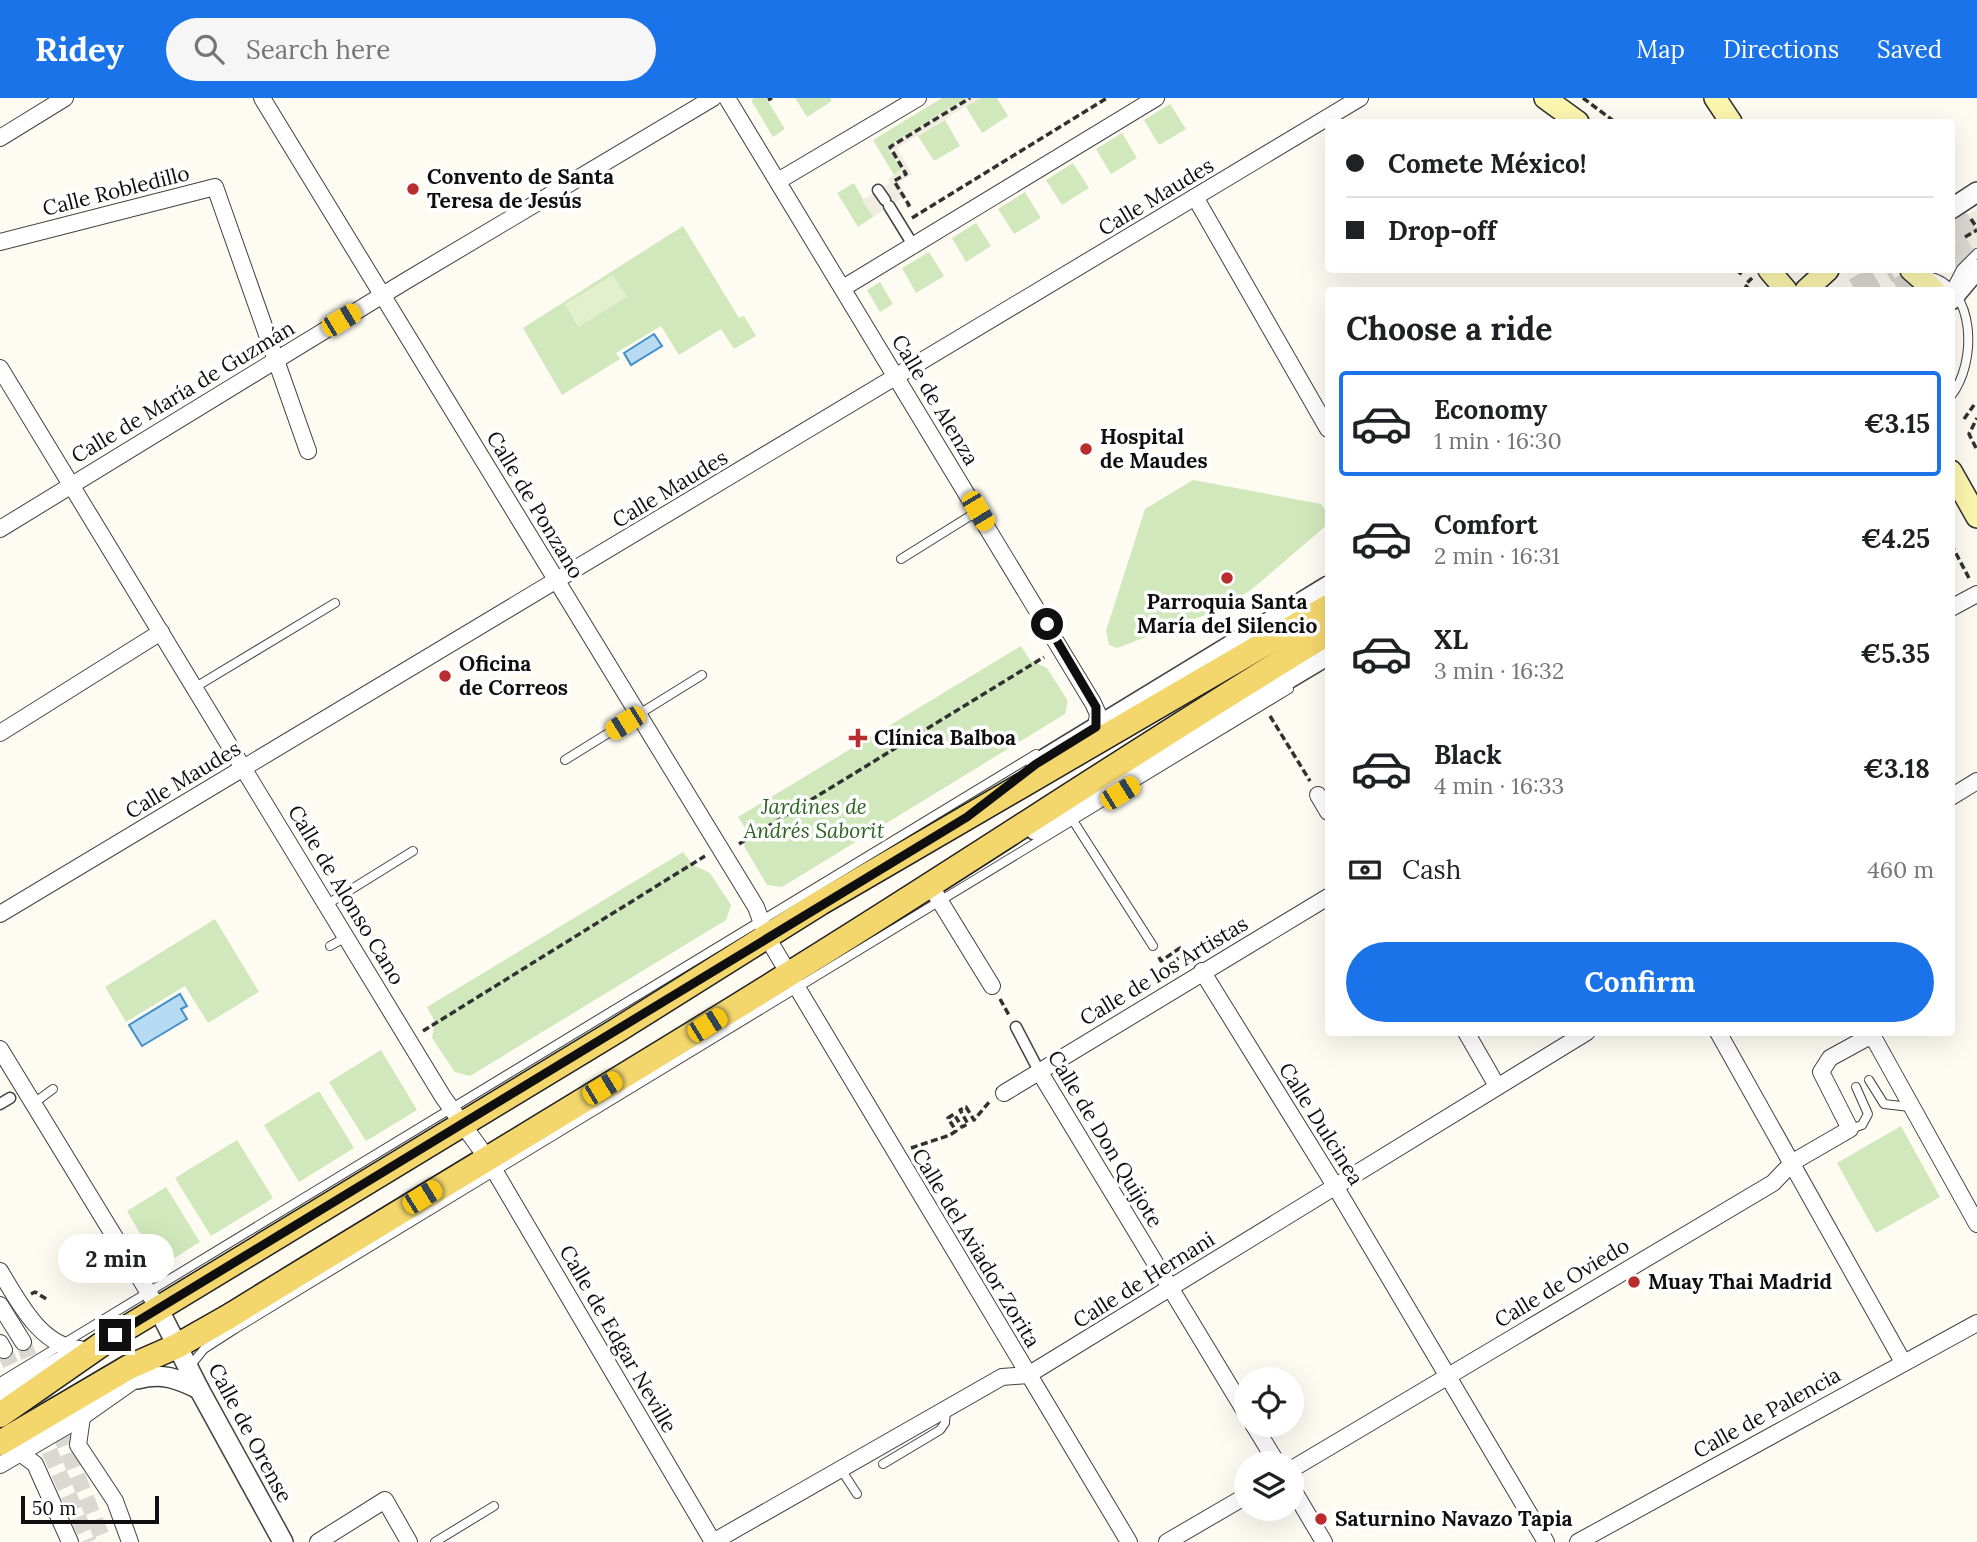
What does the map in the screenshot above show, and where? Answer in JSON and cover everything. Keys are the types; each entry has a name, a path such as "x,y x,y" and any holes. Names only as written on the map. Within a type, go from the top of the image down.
{"main road":[{"path":"1545,98 1574,119"},
{"path":"1809,287 1825,273"},
{"path":"1917,273 1940,287"},
{"path":"1760,274 1781,287"},
{"path":"1955,478 1977,517"},
{"path":"0,1415 115,1335 154,1300 765,929 1087,751 1325,609"},
{"path":"10,1448 129,1367 177,1346 491,1165 793,982 935,894 985,850 1123,759 1325,635"}],"street":[{"path":"0,138 65,98"},
{"name":"Calle de Ponzano","path":"262,98 638,714 765,929"},
{"name":"Calle de María de Guzmán","path":"0,529 382,295 713,98"},
{"name":"Calle de Alenza","path":"727,98 1087,692 1097,722"},
{"path":"778,181 918,98"},
{"path":"842,288 1156,98"},
{"name":"Calle Maudes","path":"0,914 1360,98"},
{"name":"Calle Robledillo","path":"0,242 215,187 308,451"},
{"path":"878,190 913,245"},
{"path":"1955,206 1977,192"},
{"path":"1195,197 1325,424"},
{"path":"1954,287 1977,269"},
{"name":"Calle de Alonso Cano","path":"0,368 456,1117 491,1165"},
{"path":"967,817 1097,722 1325,588"},
{"path":"1955,605 1976,592"},
{"path":"0,733 160,632"},
{"path":"985,850 1071,817 1325,656"},
{"path":"1955,795 1977,781"},
{"path":"1318,795 1325,807"},
{"path":"935,894 992,986"},
{"name":"Calle de los Artistas","path":"1004,1093 1325,899"},
{"name":"Calle del Aviador Zorita","path":"765,929 793,982 1129,1542"},
{"name":"Calle Dulcinea","path":"1202,971 1336,1187 1546,1542"},
{"name":"Calle de Don Quijote","path":"1016,1027 1039,1071 1234,1393"},
{"path":"1468,1036 1497,1086"},
{"name":"Calle de Hernani","path":"713,1542 1002,1377 1028,1376 1580,1036"},
{"path":"1720,1036 1903,1362"},
{"path":"1850,1129 1821,1072 1830,1058 1868,1036"},
{"path":"1873,1036 1977,1224"},
{"path":"0,1049 154,1300"},
{"name":"Calle de Oviedo","path":"1304,1462 1773,1183 1793,1162 1850,1129"},
{"name":"Calle de Edgar Neville","path":"491,1165 713,1542"},
{"path":"0,1271 35,1323 61,1345 80,1349"},
{"name":"Calle de Orense","path":"154,1300 199,1390 283,1542"},
{"path":"0,1305 23,1342"},
{"name":"Calle de Palencia","path":"1578,1542 1977,1323"},
{"path":"0,1393 80,1349 115,1335"},
{"path":"0,1465 10,1448 82,1417 138,1379 177,1346"},
{"path":"138,1379 161,1375 173,1377 199,1390"},
{"path":"82,1417 78,1446 115,1501 130,1542"},
{"path":"10,1448 35,1464 69,1542"},
{"path":"318,1542 385,1500 410,1542"},
{"path":"1167,1542 1234,1503"},
{"path":"1304,1508 1324,1542"}],"lane":[{"path":"1952,287 1977,253"},
{"path":"1955,298 1972,313 1974,336 1966,373 1955,390"},
{"path":"901,558 978,511"},
{"path":"765,929 1325,579"},
{"path":"194,688 335,603"},
{"path":"935,894 1325,667"},
{"path":"565,760 702,675"},
{"path":"1071,817 1153,946"},
{"path":"326,905 413,851"},
{"path":"330,946 346,937"},
{"path":"1869,1080 1884,1104 1913,1107"},
{"path":"1850,1129 1862,1125 1868,1114 1856,1087"},
{"path":"34,1102 53,1089"},
{"path":"189,1369 210,1345 491,1165"},
{"path":"0,1382 61,1345 154,1300"},
{"path":"883,1464 940,1430 946,1423 946,1409"},
{"path":"840,1468 857,1494"},
{"path":"435,1542 494,1506"}],"path":[{"path":"916,216 894,181 906,174 890,147 970,98"},
{"path":"900,225 1107,98"},
{"path":"1583,98 1611,119"},
{"path":"889,207 909,205"},
{"path":"1965,237 1977,229 1971,219"},
{"path":"1747,287 1745,285 1760,274"},
{"path":"1965,419 1974,405"},
{"path":"1976,448 1969,434 1977,418"},
{"path":"1955,552 1976,592"},
{"path":"739,844 1044,657"},
{"path":"1269,714 1307,777"},
{"path":"423,1031 705,856"},
{"path":"1153,946 1161,961 1180,948 1184,955 1164,967 1167,973 1191,958 1202,971"},
{"path":"992,986 1016,1027"},
{"path":"897,1156 920,1143 950,1135 956,1131 948,1118 954,1114 962,1127 968,1124 960,1110 967,1107 974,1120 984,1105 1004,1093"},
{"path":"35,1292 48,1300"}],"green space":[{"path":"766,98 785,129 773,137 751,100"},
{"path":"795,98 830,98 832,101 807,117"},
{"path":"942,98 966,98 888,146 902,170 894,175 873,140"},
{"path":"980,98 997,98 1008,116 982,133 966,107"},
{"path":"1170,104 1186,129 1159,145 1144,120"},
{"path":"945,120 960,146 934,161 918,136"},
{"path":"1122,133 1137,158 1111,174 1096,149"},
{"path":"1073,163 1089,188 1062,205 1046,180"},
{"path":"854,183 873,217 858,227 837,193"},
{"path":"1025,192 1041,218 1014,234 998,209"},
{"path":"976,223 991,246 966,262 952,238"},
{"path":"683,226 739,318 744,316 756,336 734,349 721,329 679,355 661,326 616,353 620,359 562,395 523,328"},
{"path":"929,252 944,276 916,293 902,268"},
{"path":"613,275 627,297 578,327 565,304"},
{"path":"880,282 893,304 880,312 867,290"},
{"path":"1193,480 1321,504 1325,510 1325,527 1251,590 1213,612 1117,648 1109,645 1106,631 1145,509"},
{"name":"Jardines de Andrés Saborit","path":"1021,646 1030,660 1047,668 1068,701 1065,714 782,887 767,885 744,846 747,831 738,817"},
{"path":"683,852 693,865 710,873 731,905 726,920 470,1076 455,1072 432,1038 435,1022 427,1007"},
{"path":"215,919 259,992 208,1023 185,986 126,1022 105,987"},
{"path":"381,1050 417,1110 366,1141 329,1082"},
{"path":"319,1091 354,1148 299,1182 264,1125"},
{"path":"1901,1126 1940,1197 1876,1233 1837,1163"},
{"path":"237,1140 273,1198 211,1236 175,1178"},
{"path":"166,1187 200,1242 160,1267 127,1211"}],"shaded area":[{"path":"966,98 980,98 897,148 912,174 899,182 906,196 873,217 862,200 890,183 888,179 901,170 887,147"},
{"path":"1977,209 1977,248 1955,263 1955,223"}],"water":[{"path":"654,334 662,346 631,365 624,353"},
{"path":"180,994 187,1006 181,1009 187,1019 142,1046 129,1025"}],"tunnel":[{"path":"1955,231 1977,217"},
{"path":"1955,257 1977,243"},
{"path":"1860,287 1885,273"},
{"path":"1903,287 1928,273"},
{"path":"23,1342 104,1542"},
{"path":"4,1350 22,1389"},
{"path":"40,1429 89,1542"}],"place":[{"name":"Convento de Santa Teresa de Jesús","path":"413,189"},
{"name":"Hospital de Maudes","path":"1086,449"},
{"name":"Parroquia Santa María del Silencio","path":"1227,578"},
{"name":"Oficina de Correos","path":"445,676"},
{"name":"Clínica Balboa","path":"858,738"},
{"name":"Muay Thai Madrid","path":"1634,1282"},
{"name":"Saturnino Navazo Tapia","path":"1321,1519"}],"route":[{"path":"115,1335 616,1031 820,903 967,817 1013,780 1096,727 1096,707 1047,624"}]}
